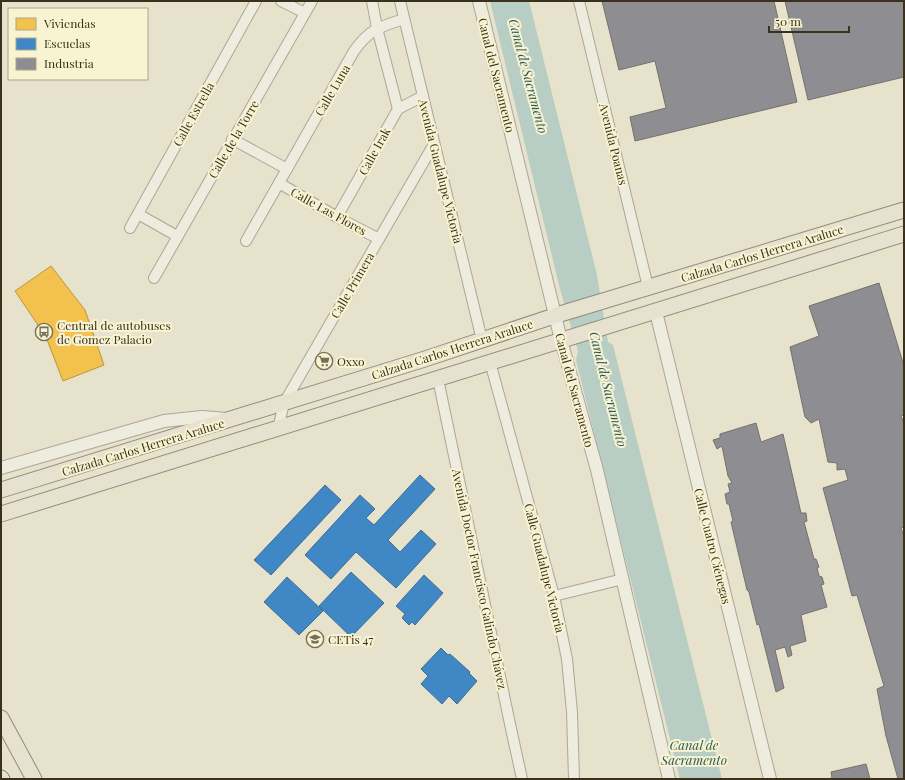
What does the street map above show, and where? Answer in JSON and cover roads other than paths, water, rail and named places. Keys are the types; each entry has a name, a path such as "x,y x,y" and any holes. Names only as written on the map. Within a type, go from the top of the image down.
{"main road":[{"name":"Calzada Carlos Herrera Araluce","path":"1,490 425,359 611,298 904,210"},
{"name":"Calzada Carlos Herrera Araluce","path":"1,514 904,234"},
{"path":"705,270 713,294"},
{"path":"1,718 34,779"}],"street":[{"name":"Calle Estrella","path":"130,228 256,1"},
{"path":"281,1 305,13"},
{"name":"Calle de la Torre","path":"154,278 312,1"},
{"path":"372,1 377,28 398,109 423,96"},
{"name":"Avenida Guadalupe Victoria","path":"400,1 482,340"},
{"name":"Canal del Sacramento","path":"479,1 597,470 669,779"},
{"name":"Avenida Poanas","path":"579,1 648,287"},
{"name":"Calle Luna","path":"246,242 354,51 364,39 377,28 404,19"},
{"name":"Calle Irak","path":"337,217 398,109"},
{"name":"Calle Las Flores","path":"232,139 287,169"},
{"name":"Calle Primera","path":"278,429 284,403 434,144"},
{"name":"Calle Las Flores","path":"279,183 337,217 379,239"},
{"path":"138,214 177,236"},
{"name":"Calle Cuatro Ciénegas","path":"656,312 770,779"},
{"name":"Calle Guadalupe Victoria","path":"490,362 554,596 568,667 572,712 574,779"},
{"name":"Avenida Doctor Francisco Galindo Chávez","path":"438,379 522,779"},
{"path":"1,468 164,421 202,417 232,419"},
{"path":"554,596 623,579"}],"water":[{"name":"Canal de Sacramento","path":"490,1 529,1 597,275 608,342 613,345 722,779 680,779 576,360 578,351 560,289"}],"place":[{"name":"Central de autobuses de Gomez Palacio","path":"44,332"},
{"name":"Oxxo","path":"324,361"},
{"name":"CETis 47","path":"315,639"}]}
